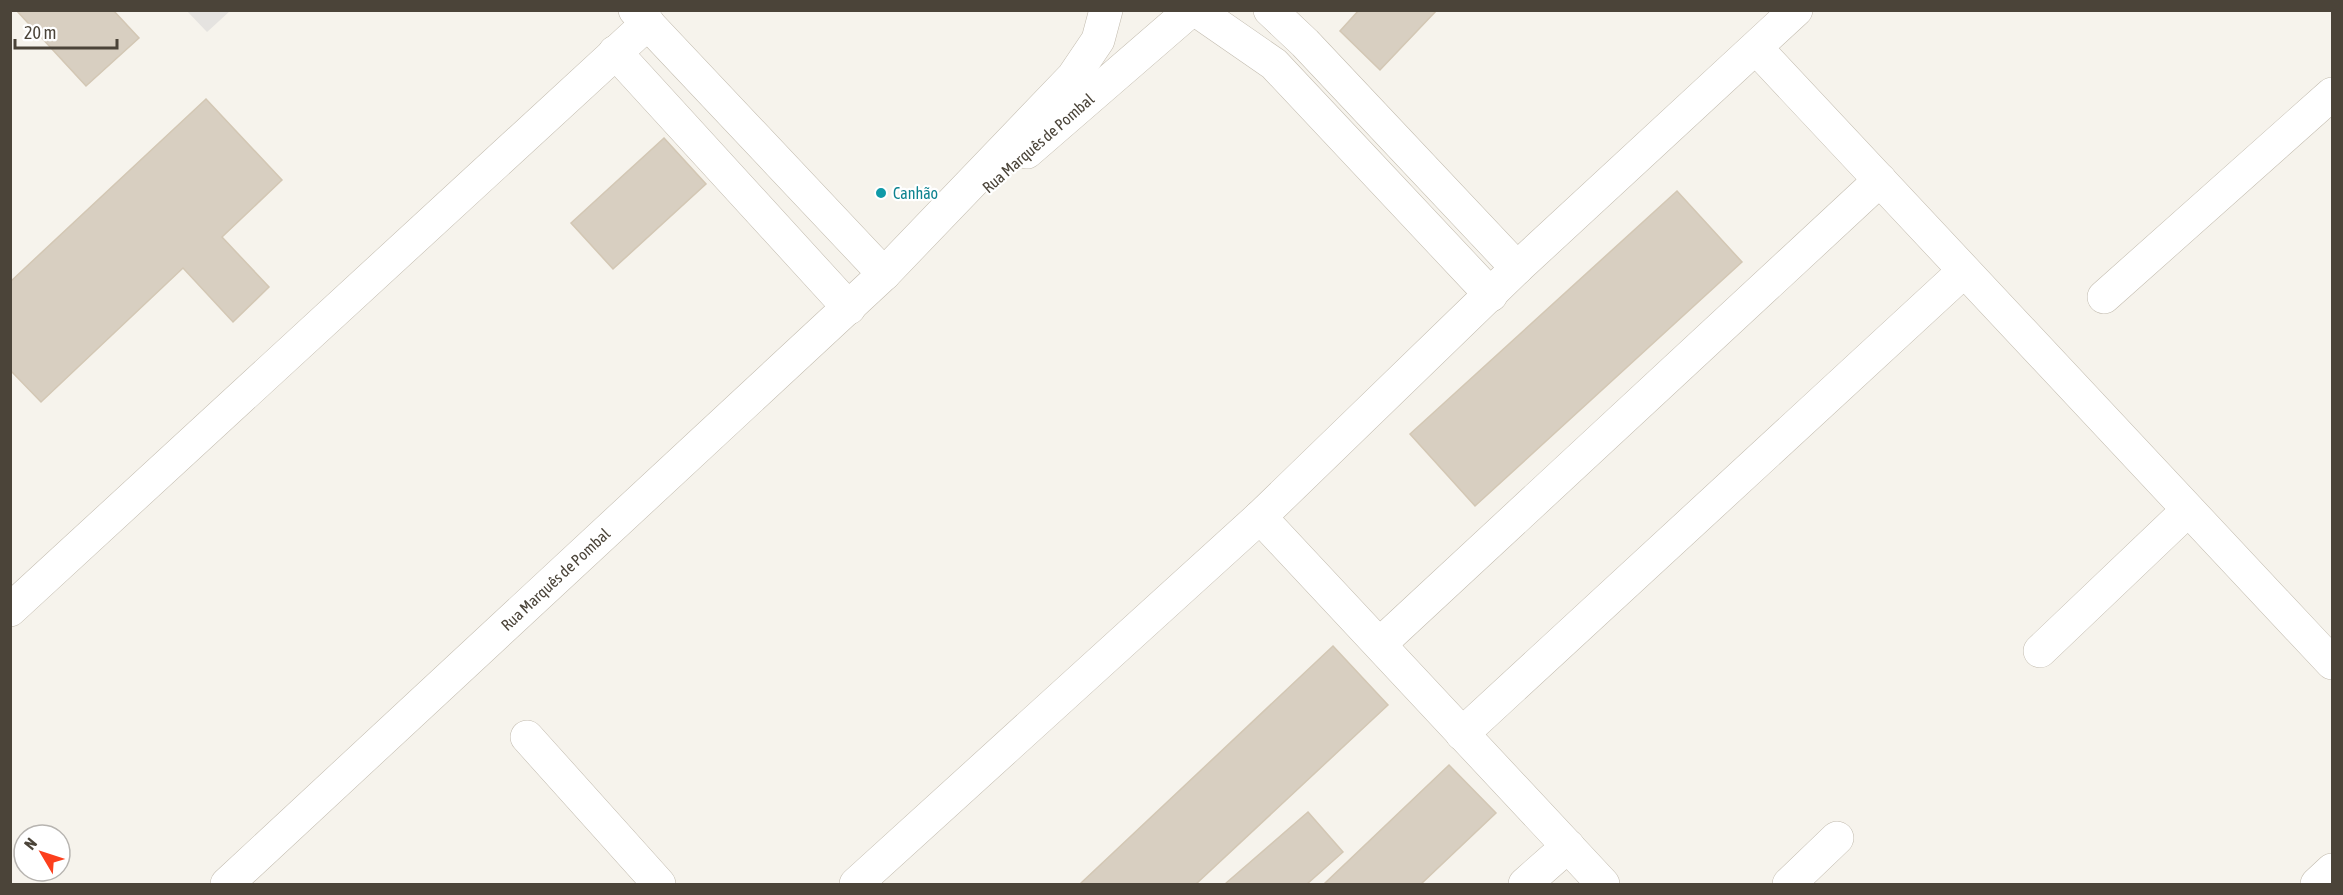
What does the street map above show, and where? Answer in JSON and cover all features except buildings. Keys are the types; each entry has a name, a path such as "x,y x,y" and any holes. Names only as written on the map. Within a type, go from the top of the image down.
{"street":[{"name":"Rua Marquês de Pombal","path":"227,885 884,274 1073,77 1098,40 1106,10"},
{"name":"Rua Marquês de Pombal","path":"884,274 1191,10"},
{"path":"1196,10 1274,64 1491,295"},
{"path":"1270,10 1305,43 1517,268"},
{"path":"856,885 1260,517 1517,268 1796,10"},
{"path":"10,610 615,52 643,15 884,274"},
{"path":"1274,64 1275,53 1282,43 1294,39 1305,43"},
{"path":"1756,48 2332,663"},
{"path":"615,52 849,308"},
{"path":"2104,297 2332,94"},
{"path":"1380,644 1880,180"},
{"path":"1462,734 1964,271"},
{"path":"2040,651 2188,510"},
{"path":"1260,517 1603,885"},
{"path":"527,737 659,885"},
{"path":"1789,885 1837,838"},
{"path":"1525,885 1568,846"},
{"path":"2317,885 2332,870"}],"shaded area":[{"path":"187,11 230,11 207,32"}],"place":[{"name":"Canhão","path":"881,193"}]}
